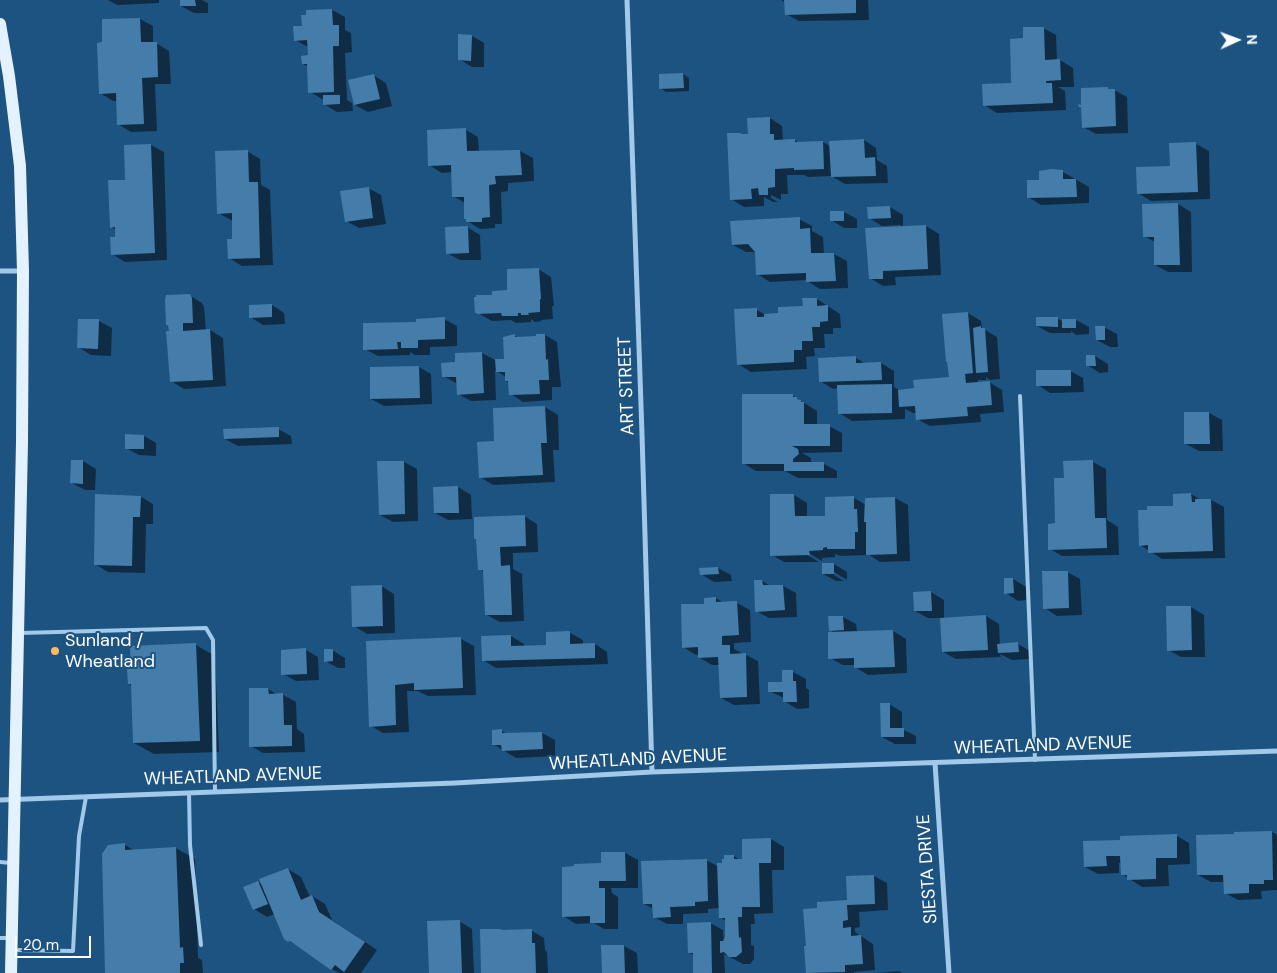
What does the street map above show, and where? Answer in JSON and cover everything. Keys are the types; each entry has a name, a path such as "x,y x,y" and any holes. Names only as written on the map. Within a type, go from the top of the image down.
{"main road":[{"path":"0,24 9,76 20,166 23,271 22,451 13,863 8,942 11,973"}],"street":[{"name":"ART STREET","path":"627,0 652,772"},
{"path":"0,271 23,271"},
{"name":"WHEATLAND AVENUE","path":"0,800 455,783 652,772 1277,751"},
{"name":"SIESTA DRIVE","path":"935,763 949,973"}],"lane":[{"path":"1020,396 1035,760"},
{"path":"18,634 206,628 213,640 215,792"},
{"path":"189,793 190,845 201,945"},
{"path":"8,942 73,951 79,836 86,797"},
{"path":"0,862 13,863"}],"building":[{"path":"180,0 195,0 196,6 180,6"},
{"path":"784,0 856,0 856,13 785,15"},
{"path":"332,9 333,25 339,25 339,46 333,46 334,92 308,93 307,64 302,64 301,56 308,55 307,40 294,41 293,26 302,26 301,15 306,15 306,10"},
{"path":"140,18 141,42 157,42 158,77 142,78 144,124 117,125 116,93 99,94 97,43 102,42 102,19"},
{"path":"1023,27 1044,27 1045,60 1060,59 1061,80 1046,81 1046,83 1052,83 1053,103 983,106 982,84 1011,83 1010,39 1023,38"},
{"path":"458,34 472,35 471,61 458,60"},
{"path":"683,73 684,88 659,89 659,74"},
{"path":"374,74 380,99 354,105 348,80"},
{"path":"1108,87 1108,89 1115,89 1116,126 1082,128 1081,107 1078,104 1081,105 1081,88"},
{"path":"323,95 340,95 340,104 323,105"},
{"path":"770,117 770,134 774,134 774,140 795,139 795,142 823,141 824,169 775,169 775,187 768,188 768,195 759,195 758,188 751,189 752,199 730,200 727,133 748,134 747,118"},
{"path":"466,128 467,151 520,150 522,175 495,176 496,184 489,185 490,217 482,218 482,222 466,222 466,219 464,219 464,197 452,197 451,165 428,166 427,130"},
{"path":"864,139 865,158 875,157 876,176 831,177 829,141"},
{"path":"1196,142 1198,192 1137,194 1136,167 1170,166 1169,143"},
{"path":"151,144 155,253 111,255 110,237 115,237 115,227 110,228 108,180 125,180 124,145"},
{"path":"248,150 249,182 258,182 260,258 228,259 227,239 232,239 232,213 217,214 215,151"},
{"path":"1063,170 1063,179 1076,179 1077,197 1027,198 1027,180 1039,180 1039,171"},
{"path":"369,187 373,218 345,222 340,191"},
{"path":"1178,203 1180,265 1154,265 1154,237 1143,237 1142,204"},
{"path":"890,206 891,218 868,219 867,207"},
{"path":"830,211 844,211 844,221 830,221"},
{"path":"800,217 800,229 810,228 811,253 834,253 836,281 806,282 806,273 756,275 755,252 748,244 732,245 730,221"},
{"path":"926,225 928,269 883,271 883,279 869,279 865,228"},
{"path":"468,226 469,253 446,254 445,227"},
{"path":"539,268 540,312 528,313 529,315 518,313 518,316 502,316 501,313 475,313 474,297 476,295 492,295 492,291 507,290 507,269"},
{"path":"190,294 192,298 193,323 183,323 183,331 210,329 213,380 170,382 166,331 169,331 168,325 166,325 166,295"},
{"path":"802,298 817,298 817,306 828,305 828,321 820,322 820,327 812,327 813,341 802,341 802,350 794,350 794,362 737,365 734,309 757,308 757,317 764,317 764,314 778,313 778,307 803,306"},
{"path":"272,304 272,317 249,318 249,305"},
{"path":"968,312 973,373 965,374 966,383 990,381 992,405 967,407 968,416 916,420 915,406 899,407 898,390 914,388 913,380 949,377 942,314"},
{"path":"445,317 445,339 418,340 418,348 401,348 401,342 397,342 398,349 363,350 363,323 416,322 416,319"},
{"path":"1036,317 1058,317 1058,327 1036,326"},
{"path":"78,319 99,319 98,349 77,348"},
{"path":"1062,319 1076,319 1076,328 1062,328"},
{"path":"981,326 981,328 985,328 988,372 976,373 973,328"},
{"path":"1095,326 1105,326 1105,340 1096,340"},
{"path":"515,334 515,337 545,334 549,380 539,380 540,394 509,395 508,381 505,381 505,372 496,372 495,359 504,359 503,337"},
{"path":"482,352 484,393 457,395 456,377 442,377 441,363 455,362 455,353"},
{"path":"1086,355 1095,355 1096,366 1086,366"},
{"path":"856,356 856,363 881,362 882,380 819,382 818,358"},
{"path":"419,366 420,398 370,399 370,367"},
{"path":"1036,370 1071,370 1071,386 1036,386"},
{"path":"892,384 892,413 838,414 837,385"},
{"path":"742,394 793,394 793,397 797,397 801,402 804,402 804,424 830,424 830,446 792,446 798,449 799,454 793,459 793,462 824,462 824,471 784,471 784,464 742,464"},
{"path":"545,406 547,443 541,443 543,475 479,478 477,442 494,441 493,408"},
{"path":"1184,412 1209,412 1210,444 1184,444"},
{"path":"279,427 279,437 224,439 223,429"},
{"path":"125,434 144,435 144,449 125,449"},
{"path":"71,460 83,460 83,484 70,483"},
{"path":"1093,460 1095,518 1106,518 1107,548 1048,550 1048,524 1055,523 1054,478 1064,478 1063,461"},
{"path":"377,461 404,461 405,514 379,515"},
{"path":"458,486 459,513 434,513 433,487"},
{"path":"1191,493 1192,502 1195,502 1195,499 1211,499 1213,551 1148,553 1148,545 1139,546 1138,510 1147,510 1147,506 1173,506 1173,494"},
{"path":"95,494 141,496 140,517 133,517 132,566 94,565"},
{"path":"770,494 794,494 795,516 825,516 825,497 854,496 854,509 857,509 858,532 855,532 855,549 827,549 827,547 823,548 823,550 809,551 810,555 770,556"},
{"path":"895,497 897,554 866,555 865,498"},
{"path":"525,515 526,546 500,547 501,566 510,565 512,615 485,615 483,570 478,570 476,539 474,539 474,517"},
{"path":"822,563 834,563 834,574 822,574"},
{"path":"718,567 719,574 700,575 699,568"},
{"path":"1042,571 1068,571 1069,608 1043,609"},
{"path":"1004,578 1013,578 1014,593 1004,594"},
{"path":"754,580 762,580 763,585 783,585 785,610 755,612"},
{"path":"382,585 383,626 352,627 351,586"},
{"path":"931,591 932,611 914,611 913,592"},
{"path":"716,597 716,602 737,601 739,635 722,636 722,645 730,645 730,654 746,653 747,697 720,698 718,657 698,658 698,647 682,648 681,604 704,604 704,598"},
{"path":"1166,606 1191,606 1192,650 1167,651"},
{"path":"986,615 988,650 942,652 940,618"},
{"path":"828,616 843,616 844,630 829,631"},
{"path":"893,630 895,667 854,668 854,658 828,659 828,632"},
{"path":"570,631 570,644 595,643 595,658 482,661 481,636 511,635 511,646 546,645 546,632"},
{"path":"461,637 463,688 414,690 414,683 395,685 396,725 369,727 366,641"},
{"path":"1018,642 1019,652 998,653 997,644"},
{"path":"196,643 200,741 133,743 131,684 128,684 127,669 131,669 130,646"},
{"path":"306,648 307,674 281,675 281,650"},
{"path":"324,649 333,649 333,661 324,662"},
{"path":"782,670 793,670 793,681 796,681 797,702 783,702 783,692 768,692 768,682 782,682"},
{"path":"249,688 268,688 269,694 283,693 284,725 292,725 292,746 249,747"},
{"path":"880,703 890,703 890,728 904,728 904,737 881,737"},
{"path":"502,729 502,733 542,732 543,749 502,751 501,745 492,745 492,730"},
{"path":"1272,831 1273,880 1264,880 1264,884 1249,884 1249,893 1224,894 1223,875 1197,875 1196,835"},
{"path":"1177,834 1177,858 1156,858 1156,879 1127,880 1127,875 1121,875 1120,856 1106,856 1107,866 1084,867 1083,841 1120,840 1120,836"},
{"path":"771,838 771,863 759,863 760,907 742,907 742,917 738,917 742,952 736,957 729,957 724,952 720,953 720,941 723,941 725,937 725,918 719,918 717,863 722,863 724,855 734,855 734,859 742,859 742,839"},
{"path":"125,843 125,850 176,847 180,948 183,947 184,963 180,963 180,973 105,973 102,854 108,845"},
{"path":"601,852 625,852 626,881 599,881 599,888 605,888 605,923 590,923 590,916 562,917 562,867 574,866 574,864 601,863"},
{"path":"707,859 708,901 695,902 695,906 670,907 671,917 653,918 652,904 643,904 641,861"},
{"path":"288,868 301,900 312,895 319,912 365,942 344,972 335,965 331,970 290,941 288,942 284,939 259,879"},
{"path":"874,875 875,904 847,905 848,920 843,921 843,928 851,927 851,936 861,935 863,964 845,965 845,972 806,973 803,909 817,908 817,902 847,900 846,876"},
{"path":"258,881 268,904 253,910 243,887"},
{"path":"460,920 462,973 429,973 427,921"},
{"path":"711,922 712,973 693,973 693,953 688,953 687,923"},
{"path":"480,929 532,929 532,943 535,943 536,973 481,973"},
{"path":"601,945 624,945 625,973 602,973"}],"place":[{"name":"Sunland / Wheatland","path":"55,651"}]}
